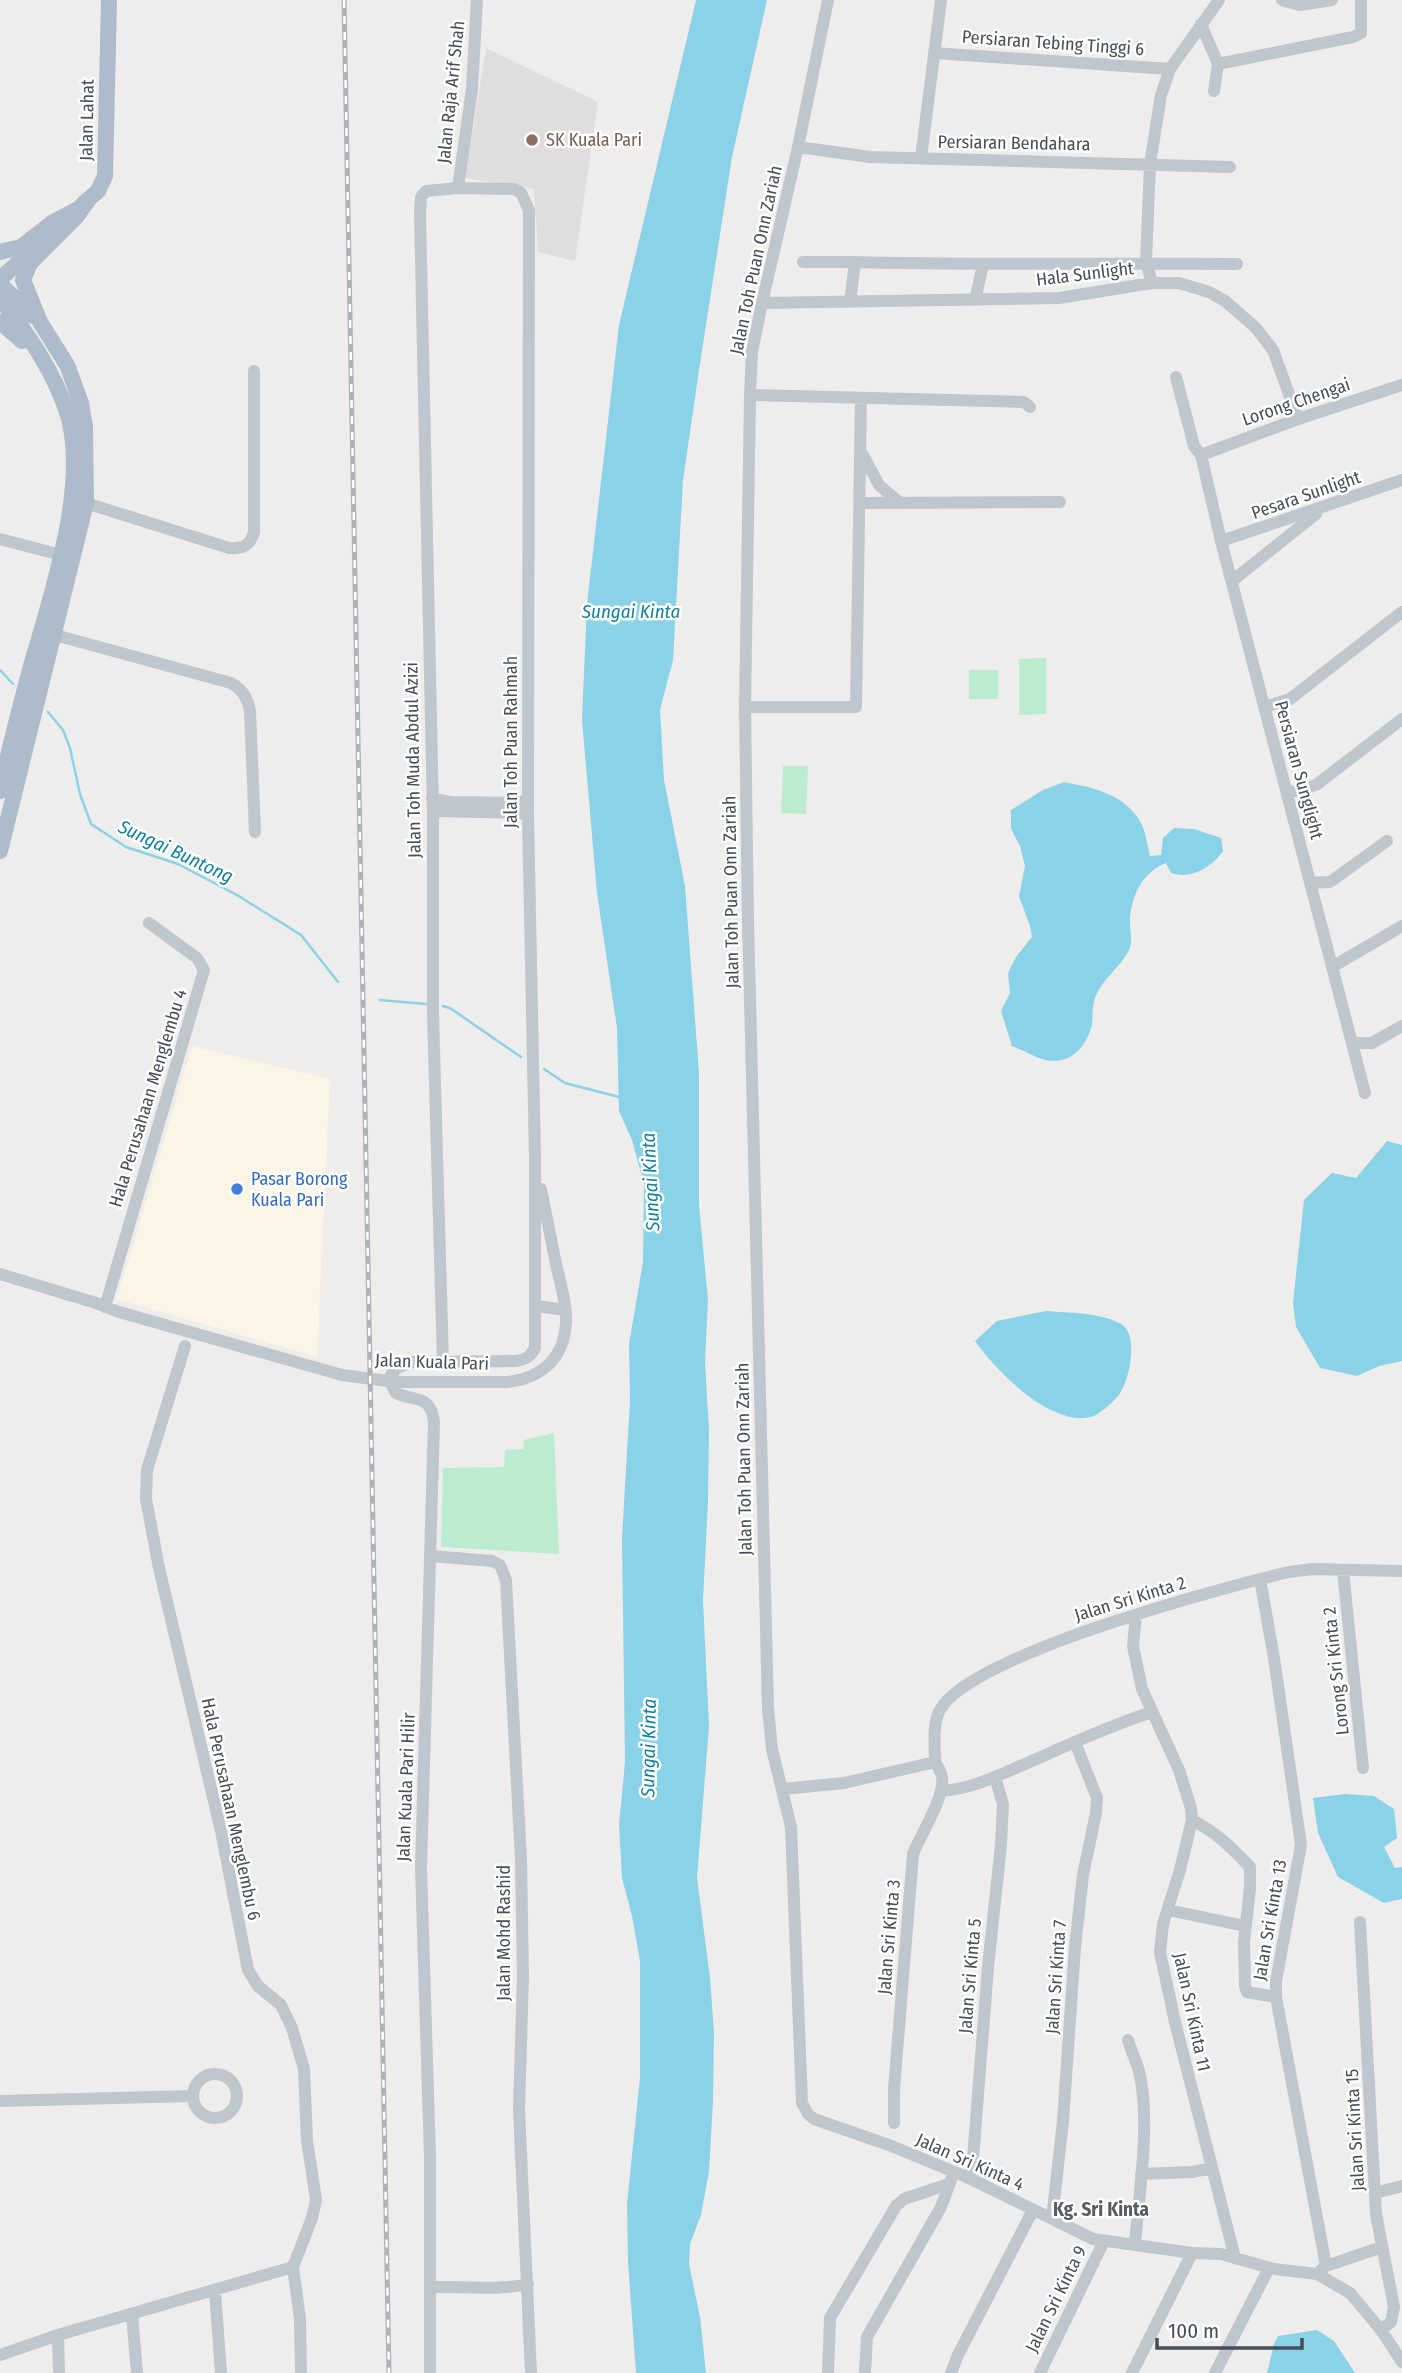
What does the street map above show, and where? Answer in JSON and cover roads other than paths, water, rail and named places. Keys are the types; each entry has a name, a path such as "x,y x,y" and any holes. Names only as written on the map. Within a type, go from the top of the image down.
{"main road":[{"name":"Jalan Lahat","path":"0,279 102,186 105,176 109,0"},
{"path":"0,252 21,247 53,222 83,204"},
{"path":"0,851 86,503 85,426 80,403 66,365 40,322 24,286 24,273 30,263 76,217 83,204"},
{"path":"0,284 40,322"},
{"path":"0,299 28,335 66,409 71,429 73,464 72,494 61,555 11,738 0,791"},
{"path":"0,322 9,327 47,368"}],"street":[{"name":"Jalan Raja Arif Shah","path":"458,188 472,89 477,0"},
{"name":"Jalan Toh Puan Onn Zariah","path":"783,1789 772,1749 768,1708 748,921 745,707 750,396 752,352 828,0"},
{"path":"921,158 941,0"},
{"path":"1152,283 1146,262 1150,164 1161,95 1170,69 1219,0"},
{"path":"1282,0 1299,5 1332,0"},
{"path":"1218,64 1353,37 1361,33 1361,0"},
{"path":"1202,24 1218,64 1214,91"},
{"name":"Persiaran Tebing Tinggi 6","path":"933,53 1170,69"},
{"name":"Persiaran Bendahara","path":"798,147 870,157 1230,167"},
{"name":"Jalan Toh Puan Rahmah","path":"458,188 514,189 521,193 529,209 528,817 537,1306 535,1348 532,1355"},
{"name":"Jalan Toh Muda Abdul Azizi","path":"443,1363 433,1014 433,813 420,213 421,197 426,191 458,188"},
{"path":"803,262 983,265 1146,262 1237,264"},
{"path":"850,302 855,262"},
{"path":"975,300 983,265"},
{"name":"Hala Sunlight","path":"762,303 1059,298 1152,283 1179,283 1209,292 1225,301 1255,327 1273,350 1298,419"},
{"path":"86,503 229,548 247,546 254,532 254,371"},
{"name":"Persiaran Sunglight","path":"1176,377 1194,446 1201,454 1231,581 1365,1093"},
{"name":"Lorong Chengai","path":"1201,454 1402,386"},
{"path":"750,396 1024,402 1030,407"},
{"path":"745,707 856,708 860,398"},
{"path":"860,448 879,485 900,503"},
{"name":"Pesara Sunlight","path":"1221,541 1402,480"},
{"path":"859,503 1060,502"},
{"path":"1231,581 1323,508"},
{"path":"0,539 61,555"},
{"path":"1265,707 1290,699 1402,612"},
{"path":"55,635 230,683 241,689 247,698 250,711 255,832"},
{"path":"1288,793 1316,785 1402,719"},
{"path":"432,798 450,806 520,813 528,817"},
{"path":"433,813 450,806 520,803 528,798"},
{"path":"1310,883 1330,882 1387,841"},
{"name":"Hala Perusahaan Menglembu 4","path":"105,1307 204,971 197,958 149,923"},
{"path":"1332,967 1402,926"},
{"path":"1352,1043 1372,1043 1402,1026"},
{"name":"Jalan Kuala Pari","path":"0,1274 120,1312 342,1375 395,1382 522,1380 544,1371 551,1363 558,1351 566,1316 535,1158"},
{"name":"Jalan Kuala Pari","path":"0,1281 92,1308 105,1307"},
{"path":"537,1306 566,1316"},
{"name":"Hala Perusahaan Menglembu 6","path":"185,1346 147,1470 146,1499 159,1568 218,1820 248,1970 258,1986 281,2005 292,2028 304,2069 307,2140 316,2200 293,2267"},
{"name":"Jalan Kuala Pari Hilir","path":"430,2373 432,2287 421,1867 433,1413 429,1405 422,1400 396,1393 390,1382 394,1371 402,1364 514,1361 524,1360 532,1355"},
{"name":"Jalan Mohd Rashid","path":"431,1556 492,1561 500,1565 506,1580 522,1873 523,1976 519,2109 531,2373"},
{"name":"Jalan Sri Kinta 2","path":"935,1762 936,1723 940,1708 954,1694 1007,1662 1075,1635 1260,1578 1300,1570 1402,1571"},
{"name":"Lorong Sri Kinta 2","path":"1343,1570 1363,1768"},
{"name":"Jalan Sri Kinta 13","path":"1260,1578 1301,1845 1276,1981 1276,1997 1321,2270"},
{"name":"Jalan Sri Kinta 11","path":"1136,1615 1133,1646 1142,1689 1179,1770 1192,1820 1181,1870 1163,1924 1160,1952 1235,2258"},
{"path":"783,1789 844,1783 935,1762 941,1772 942,1791 961,1790 1126,1720 1152,1712"},
{"name":"Jalan Sri Kinta 7","path":"1052,2219 1063,2121 1076,1935 1083,1875 1097,1798 1075,1742"},
{"name":"Jalan Sri Kinta 5","path":"969,2178 973,2159 988,1967 1001,1845 1003,1804 995,1777"},
{"name":"Jalan Sri Kinta 4","path":"783,1789 791,1827 794,1869 802,2103 814,2119 889,2145 952,2179 969,2178 1093,2239 1192,2253 1221,2254 1269,2268 1321,2270 1350,2293 1381,2330 1402,2361"},
{"name":"Jalan Sri Kinta 3","path":"894,2123 894,2089 914,1854 942,1791"},
{"path":"1192,1820 1212,1830 1227,1842 1250,1867 1243,1964 1247,1992 1276,1997"},
{"path":"1168,1910 1245,1926"},
{"name":"Jalan Sri Kinta 15","path":"1360,1922 1375,2193 1394,2316 1381,2330"},
{"path":"1128,2040 1139,2071 1141,2092 1141,2174 1135,2244"},
{"path":"0,2101 193,2096"},
{"path":"1141,2174 1192,2172 1212,2168"},
{"path":"828,2373 830,2318 895,2206 904,2199 952,2179"},
{"path":"865,2373 867,2337 941,2207 952,2179"},
{"path":"1375,2193 1402,2186"},
{"path":"951,2373 1033,2210"},
{"name":"Jalan Sri Kinta 9","path":"1040,2373 1104,2241"},
{"path":"1321,2270 1382,2247"},
{"path":"1132,2373 1192,2253"},
{"path":"0,2355 58,2335 293,2267 300,2319 301,2373"},
{"path":"1215,2373 1269,2268"},
{"path":"432,2287 458,2286 495,2290 528,2284"},
{"path":"215,2291 221,2373"},
{"path":"132,2314 137,2373"},
{"path":"58,2335 59,2373"}],"water":[{"name":"Sungai Kinta","path":"696,0 767,0 732,157 699,370 683,480 673,660 660,710 664,780 685,886 699,1073 699,1205 708,1300 705,1362 709,1430 708,1501 703,1600 709,1726 697,1878 714,2032 713,2101 709,2171 701,2215 690,2244 689,2264 700,2317 706,2373 636,2373 627,2204 640,2078 640,1961 622,1878 619,1825 625,1762 622,1538 630,1401 629,1344 643,1262 644,1184 632,1140 619,1111 617,1028 597,893 582,720 587,604 619,325"},
{"path":"1064,782 1108,794 1126,805 1141,823 1150,856 1161,855 1163,838 1174,828 1194,829 1221,838 1223,851 1200,871 1179,875 1171,873 1166,863 1145,878 1136,892 1131,909 1129,950 1098,991 1087,1039 1073,1055 1060,1061 1047,1061 1012,1046 1001,1011 1010,993 1008,973 1016,957 1032,937 1019,896 1025,866 1020,846 1011,829 1011,810 1043,790"},
{"path":"1387,1141 1402,1145 1402,1361 1379,1366 1357,1376 1320,1368 1296,1327 1293,1303 1304,1200 1332,1173 1356,1178"},
{"path":"1046,1311 1103,1317 1127,1329 1131,1357 1124,1386 1115,1399 1094,1416 1075,1418 1042,1405 1011,1381 975,1341 997,1321"},
{"path":"1345,1794 1374,1796 1394,1809 1397,1838 1384,1847 1395,1868 1402,1867 1402,1899 1384,1903 1338,1877 1318,1833 1313,1798"},
{"path":"1317,2330 1334,2341 1355,2373 1267,2373 1278,2336"}],"waterway":[{"name":"Sungai Buntong","path":"0,670 13,684"},
{"name":"Sungai Buntong","path":"48,712 63,730 70,748 80,794 91,824 126,847 178,864 237,895 301,935 338,982"},
{"name":"Sungai Buntong","path":"380,1000 426,1004"},
{"name":"Sungai Buntong","path":"443,1006 450,1008 521,1057"},
{"name":"Sungai Buntong","path":"544,1069 565,1083 619,1097"}],"railway":[{"path":"344,0 389,2373"}],"place":[{"name":"SK Kuala Pari","path":"532,140"},
{"name":"Pasar Borong Kuala Pari","path":"237,1189"}],"district":[{"name":"Kg. Sri Kinta","path":"1101,2209"}]}
